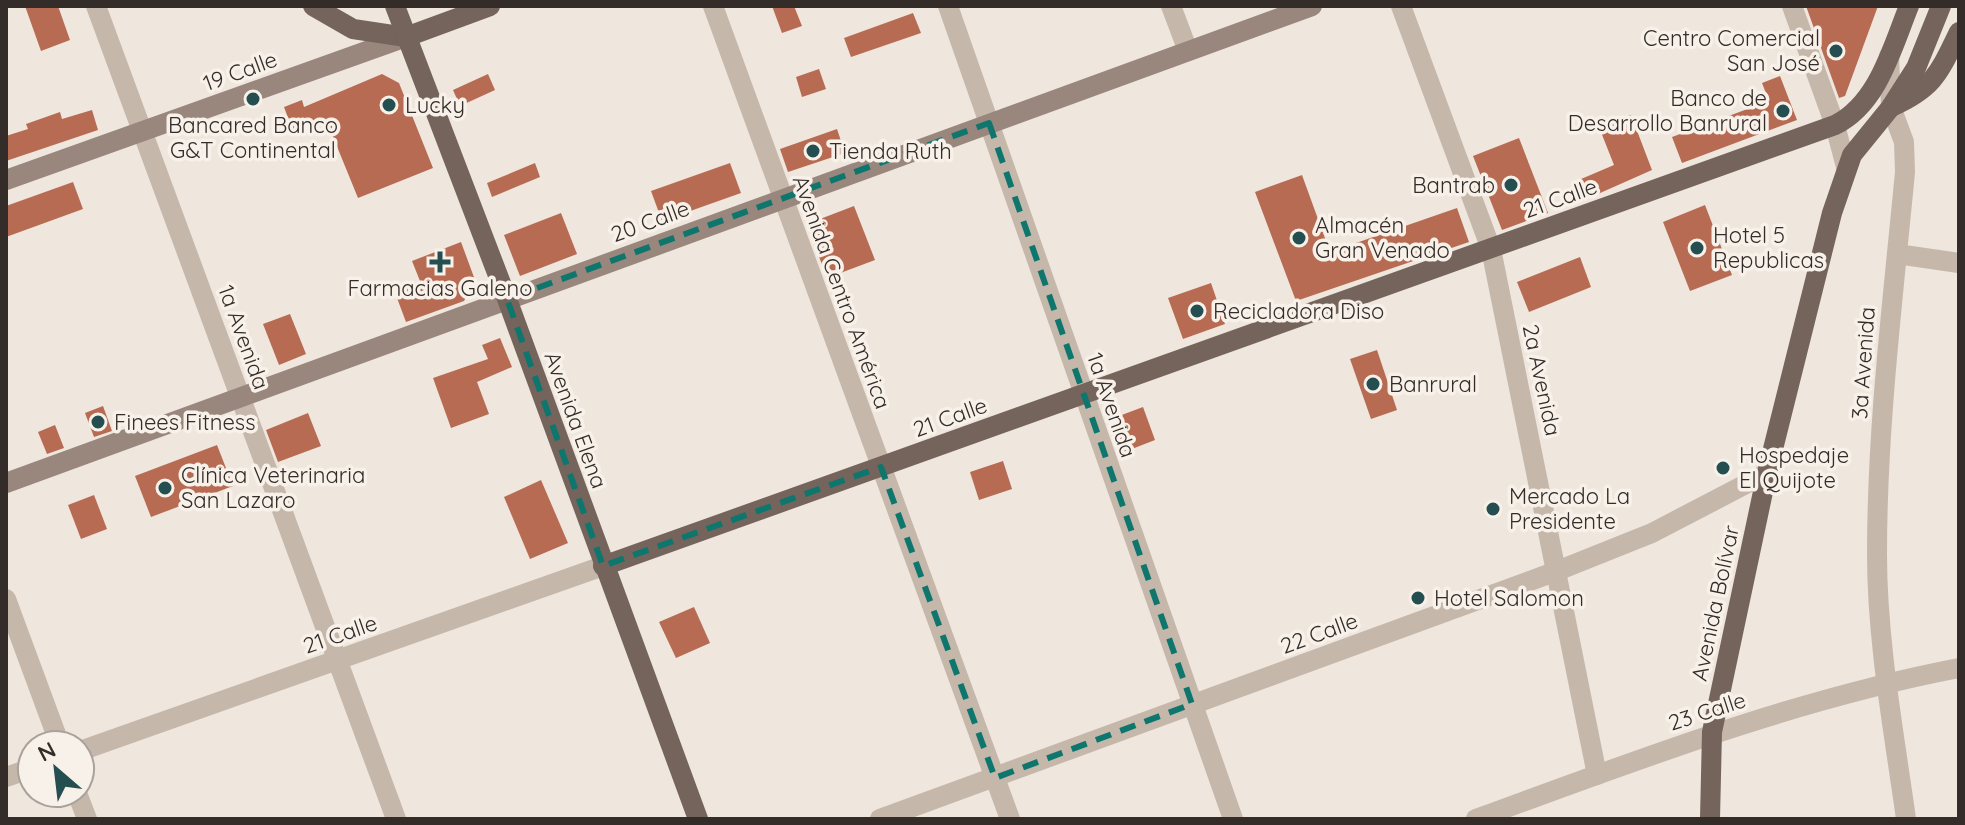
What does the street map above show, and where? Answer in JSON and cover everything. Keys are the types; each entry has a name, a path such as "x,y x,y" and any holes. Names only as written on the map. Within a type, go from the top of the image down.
{"main road":[{"path":"313,6 353,29 406,37"},
{"name":"Avenida Elena","path":"395,6 507,299 698,819"},
{"name":"19 Calle","path":"6,180 490,6"},
{"name":"20 Calle","path":"6,483 1312,6"},
{"path":"1835,125 1852,116 1863,105 1889,56 1909,6"},
{"path":"1891,107 1916,68 1941,6"},
{"path":"1891,107 1917,96 1936,79 1959,32"},
{"name":"Avenida Bolívar","path":"1711,817 1712,732 1767,473 1846,167 1857,148 1891,107"},
{"name":"21 Calle","path":"603,566 1835,125"}],"street":[{"name":"1a Avenida","path":"96,6 396,819"},
{"name":"Avenida Centro América","path":"713,6 1010,819"},
{"name":"1a Avenida","path":"948,6 1233,819"},
{"path":"1171,6 1188,51"},
{"name":"2a Avenida","path":"1401,6 1491,249 1597,775"},
{"path":"1792,6 1835,125"},
{"name":"3a Avenida","path":"1889,56 1891,107 1905,156 1885,367 1877,555 1887,682 1906,819"},
{"name":"Avenida Bolívar","path":"1835,125 1846,167"},
{"path":"1897,254 1959,263"},
{"name":"22 Calle","path":"880,819 1557,571 1652,533 1767,473"},
{"name":"21 Calle","path":"96,745 603,566"},
{"path":"6,599 54,729"},
{"name":"23 Calle","path":"1476,819 1712,732 1887,682 1959,668"}],"highlighted area":[{"path":"989,123 1192,704 995,778 881,467 603,566 507,299"}],"building":[{"path":"25,6 58,6 70,40 41,51"},
{"path":"772,6 794,6 802,26 782,33"},
{"name":"Centro Comercial San José","path":"1806,6 1878,6 1845,96 1839,98"},
{"path":"913,13 921,33 851,57 844,38"},
{"path":"819,69 826,89 802,97 796,77"},
{"path":"382,74 399,83 433,168 358,198 327,122 294,134 284,107 302,100 304,107"},
{"path":"488,74 495,90 460,106 453,90"},
{"path":"1780,76 1797,120 1682,163 1672,137 1769,101 1762,83"},
{"path":"92,110 98,130 6,161 6,136 28,129 26,124 60,112 62,119"},
{"path":"1631,115 1652,170 1582,201 1574,182 1614,165 1599,127"},
{"path":"837,129 845,153 788,172 780,149"},
{"name":"Bantrab","path":"1519,138 1548,213 1502,230 1473,156"},
{"path":"535,163 540,177 492,197 487,183"},
{"path":"730,163 741,193 662,221 651,191"},
{"path":"1302,175 1330,252 1457,208 1469,242 1296,301 1255,192"},
{"path":"73,182 83,209 6,237 6,206"},
{"name":"Hotel 5 Republicas","path":"1705,205 1732,275 1690,291 1663,222"},
{"path":"854,206 875,260 827,278 807,224"},
{"path":"561,213 577,254 520,276 504,235"},
{"path":"461,242 475,280 464,301 406,322 394,290 420,281 412,261"},
{"path":"1580,257 1591,287 1529,312 1517,282"},
{"name":"Recicladora Diso","path":"1211,283 1225,324 1183,339 1168,298"},
{"path":"290,314 306,354 279,365 263,324"},
{"path":"500,338 512,367 477,382 489,414 451,428 433,378 488,359 482,345"},
{"name":"Banrural","path":"1377,350 1397,410 1371,419 1350,359"},
{"name":"Finees Fitness","path":"103,406 112,431 94,437 85,413"},
{"path":"1143,407 1155,440 1119,454 1109,427 1119,416"},
{"path":"308,413 321,446 278,462 266,430"},
{"path":"55,425 64,448 47,454 38,432"},
{"path":"217,445 233,486 151,517 135,476"},
{"path":"1003,461 1012,489 979,500 970,472"},
{"path":"541,480 568,543 530,559 504,497"},
{"path":"94,495 107,529 81,539 68,505"},
{"path":"694,607 710,643 676,658 659,622"}],"place":[{"name":"Centro Comercial San José","path":"1836,51"},
{"name":"Bancared Banco G&T Continental","path":"253,99"},
{"name":"Lucky","path":"389,105"},
{"name":"Banco de Desarrollo Banrural","path":"1783,111"},
{"name":"Tienda Ruth","path":"813,151"},
{"name":"Bantrab","path":"1511,185"},
{"name":"Almacén Gran Venado","path":"1299,238"},
{"name":"Hotel 5 Republicas","path":"1697,248"},
{"name":"Farmacias Galeno","path":"440,262"},
{"name":"Recicladora Diso","path":"1197,311"},
{"name":"Banrural","path":"1373,384"},
{"name":"Finees Fitness","path":"98,422"},
{"name":"Hospedaje El Quijote","path":"1723,468"},
{"name":"Clínica Veterinaria San Lazaro","path":"165,488"},
{"name":"Mercado La Presidente","path":"1493,509"},
{"name":"Hotel Salomon","path":"1418,598"}]}
